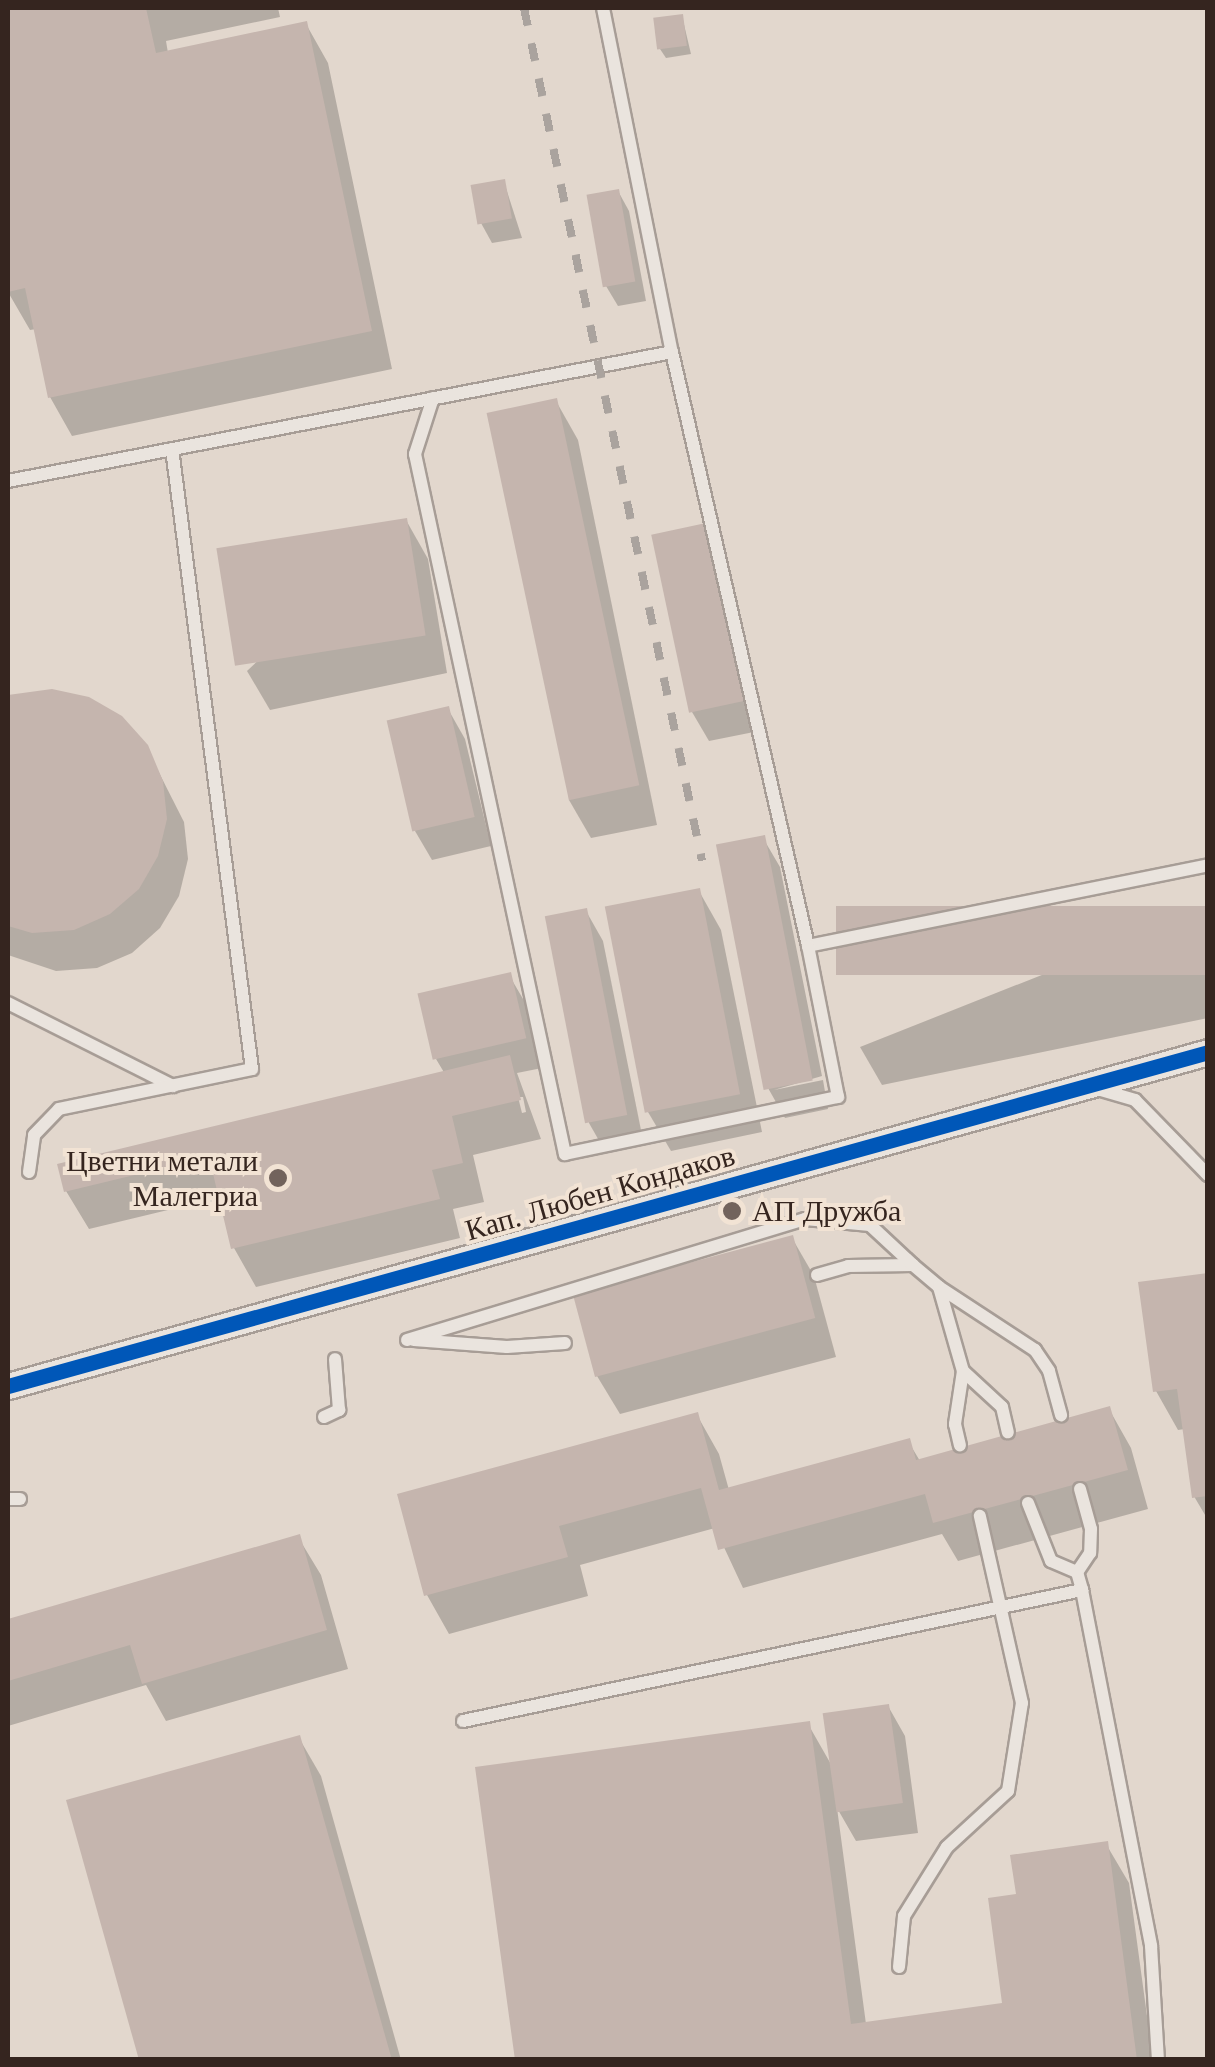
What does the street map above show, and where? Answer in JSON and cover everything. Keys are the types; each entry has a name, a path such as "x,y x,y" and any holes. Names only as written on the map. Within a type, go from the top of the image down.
{"street":[{"name":"Кап. Любен Кондаков","path":"8,1386 1208,1052"}],"lane":[{"path":"433,398 415,454 565,1154 838,1098 808,946 672,352 603,8"},
{"path":"8,481 672,352"},
{"path":"28,1172 34,1136 59,1109 252,1070 172,449"},
{"path":"808,946 1208,865"},
{"path":"8,1004 174,1086"},
{"path":"1086,1086 1135,1100 1208,1175"},
{"path":"565,1343 507,1348 407,1340 804,1219 870,1225 939,1287 1035,1350 1061,1416"},
{"path":"816,1275 848,1266 912,1264"},
{"path":"939,1287 963,1372 955,1424 960,1445"},
{"path":"324,1417 339,1410 335,1359"},
{"path":"963,1372 1002,1407 1008,1432"},
{"path":"1080,1490 1091,1529 1090,1553 1077,1572 1151,1946 1158,2060"},
{"path":"1028,1503 1051,1561 1077,1572"},
{"path":"899,1967 904,1916 912,1902 947,1847 1008,1791 1022,1703 1004,1606 980,1516"},
{"path":"463,1721 1082,1590"}],"building":[{"path":"8,8 146,8 156,53 307,21 372,331 48,398 25,288 8,292"},
{"path":"683,14 687,46 657,49 653,18"},
{"path":"505,179 512,218 477,224 471,185"},
{"path":"619,189 635,282 603,287 587,195"},
{"path":"557,398 639,785 569,800 487,413"},
{"path":"407,518 426,636 235,666 216,548"},
{"path":"706,523 744,701 689,713 651,535"},
{"path":"52,689 89,697 122,716 148,745 163,781 167,819 158,856 139,889 110,914 74,930 32,933 8,926 8,695"},
{"path":"449,706 475,817 412,831 387,720"},
{"path":"765,835 813,1080 764,1090 716,845"},
{"path":"700,888 740,1094 645,1113 605,907"},
{"path":"836,906 1208,906 1208,975 836,975"},
{"path":"587,908 627,1115 585,1123 545,916"},
{"path":"511,972 526,1038 433,1060 417,994"},
{"path":"510,1055 521,1100 452,1116 463,1163 432,1170 440,1199 231,1249 209,1157 64,1192 57,1164"},
{"path":"793,1235 815,1318 595,1377 573,1294"},
{"path":"1208,1273 1208,1496 1192,1498 1177,1389 1153,1392 1138,1282"},
{"path":"1110,1406 1128,1470 933,1523 925,1494 718,1550 701,1488 559,1526 568,1557 424,1596 397,1494 698,1412 719,1490 910,1438 916,1460"},
{"path":"300,1534 327,1630 142,1684 130,1645 8,1681 8,1619"},
{"path":"889,1704 903,1803 837,1812 823,1713"},
{"path":"810,1721 851,2024 1002,2003 988,1898 1016,1894 1010,1855 1108,1841 1137,2060 515,2060 475,1767"},
{"path":"300,1735 392,2060 139,2060 66,1800"}],"railway":[{"path":"524,8 702,861"}],"cycle path":[{"path":"8,1386 1208,1052"}],"place":[{"name":"Цветни метали Малегриа","path":"278,1178"},
{"name":"АП Дружба","path":"732,1211"}]}
